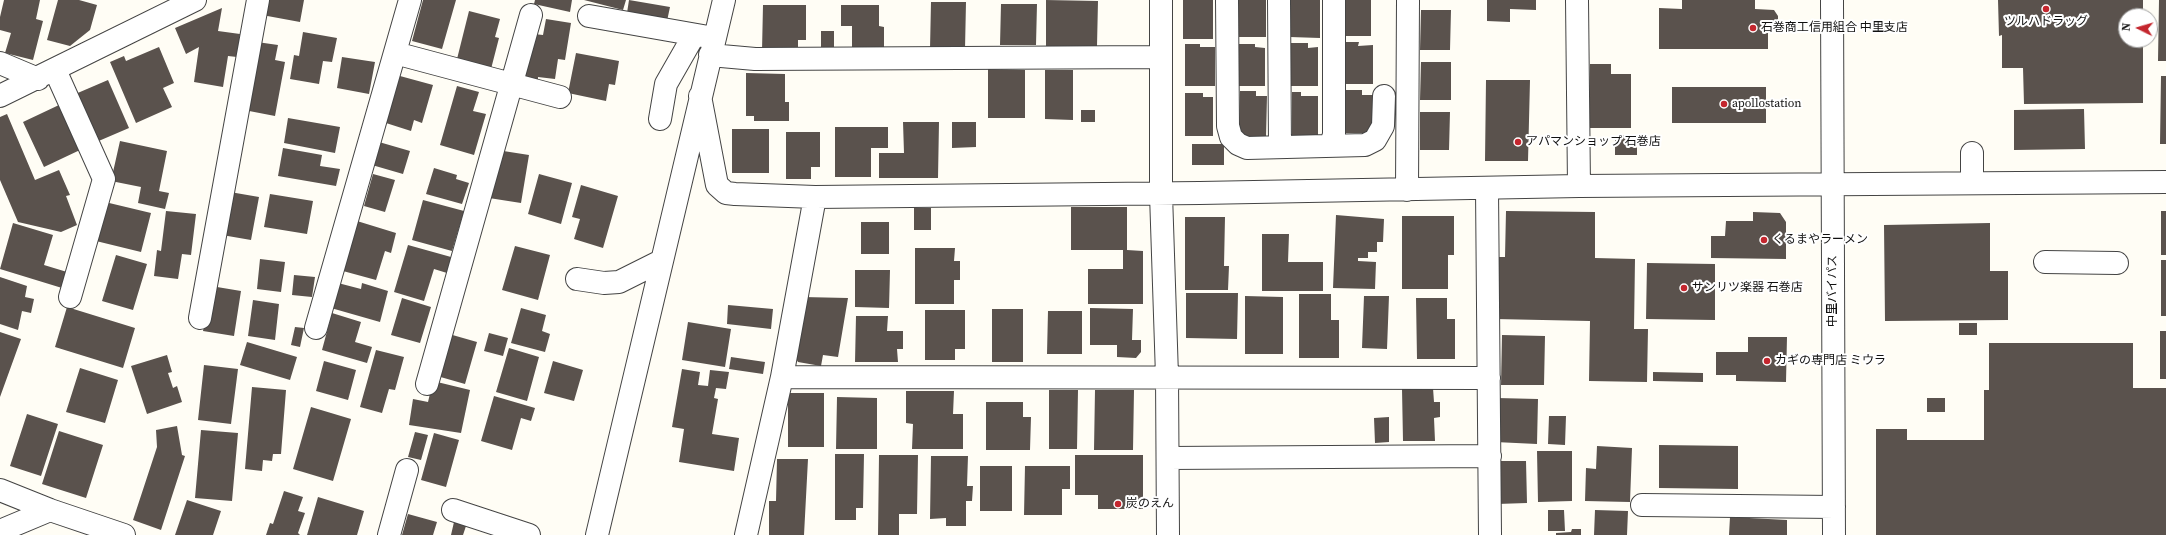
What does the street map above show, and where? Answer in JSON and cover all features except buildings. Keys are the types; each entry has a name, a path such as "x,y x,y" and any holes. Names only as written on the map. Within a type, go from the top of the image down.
{"street":[{"path":"0,96 195,0"},
{"path":"200,318 258,0"},
{"path":"316,328 410,0"},
{"path":"597,535 700,96 706,43 724,0"},
{"path":"1161,0 1161,194 1167,376 1168,535"},
{"path":"1227,0 1228,126 1231,137 1238,144 1247,148 1366,145 1375,140 1383,126 1384,96"},
{"path":"1279,0 1280,147"},
{"path":"1330,146 1334,135 1334,0"},
{"path":"1407,190 1408,0"},
{"path":"1577,0 1579,186"},
{"name":"中里バイパス","path":"1832,0 1834,535"},
{"path":"427,384 531,15"},
{"path":"589,16 706,43 755,59 1161,57"},
{"path":"660,119 666,84 706,43"},
{"path":"394,53 560,97"},
{"path":"0,63 47,74 104,179 70,297"},
{"path":"700,96 717,185 726,193 815,197 1161,194 1833,183 2166,182"},
{"path":"1972,154 1972,183"},
{"path":"1487,189 1490,378 1490,535"},
{"path":"746,535 782,377 815,197"},
{"path":"577,279 604,283 619,282 661,261"},
{"path":"2044,262 2117,262"},
{"path":"782,377 1167,376 1490,378"},
{"path":"1168,458 1490,456"},
{"path":"389,535 407,470"},
{"path":"0,490 50,510 124,535"},
{"path":"1642,505 1834,507"},
{"path":"0,531 50,510"},
{"path":"453,510 529,535"}],"place":[{"name":"ツルハドラッグ","path":"2046,9"},
{"name":"石巻商工信用組合 中里支店","path":"1753,28"},
{"name":"apollostation","path":"1724,104"},
{"name":"アパマンショップ 石巻店","path":"1518,142"},
{"name":"くるまやラーメン","path":"1764,240"},
{"name":"サンリツ楽器 石巻店","path":"1684,288"},
{"name":"カギの専門店 ミウラ","path":"1767,361"},
{"name":"炭のえん","path":"1118,504"}]}
